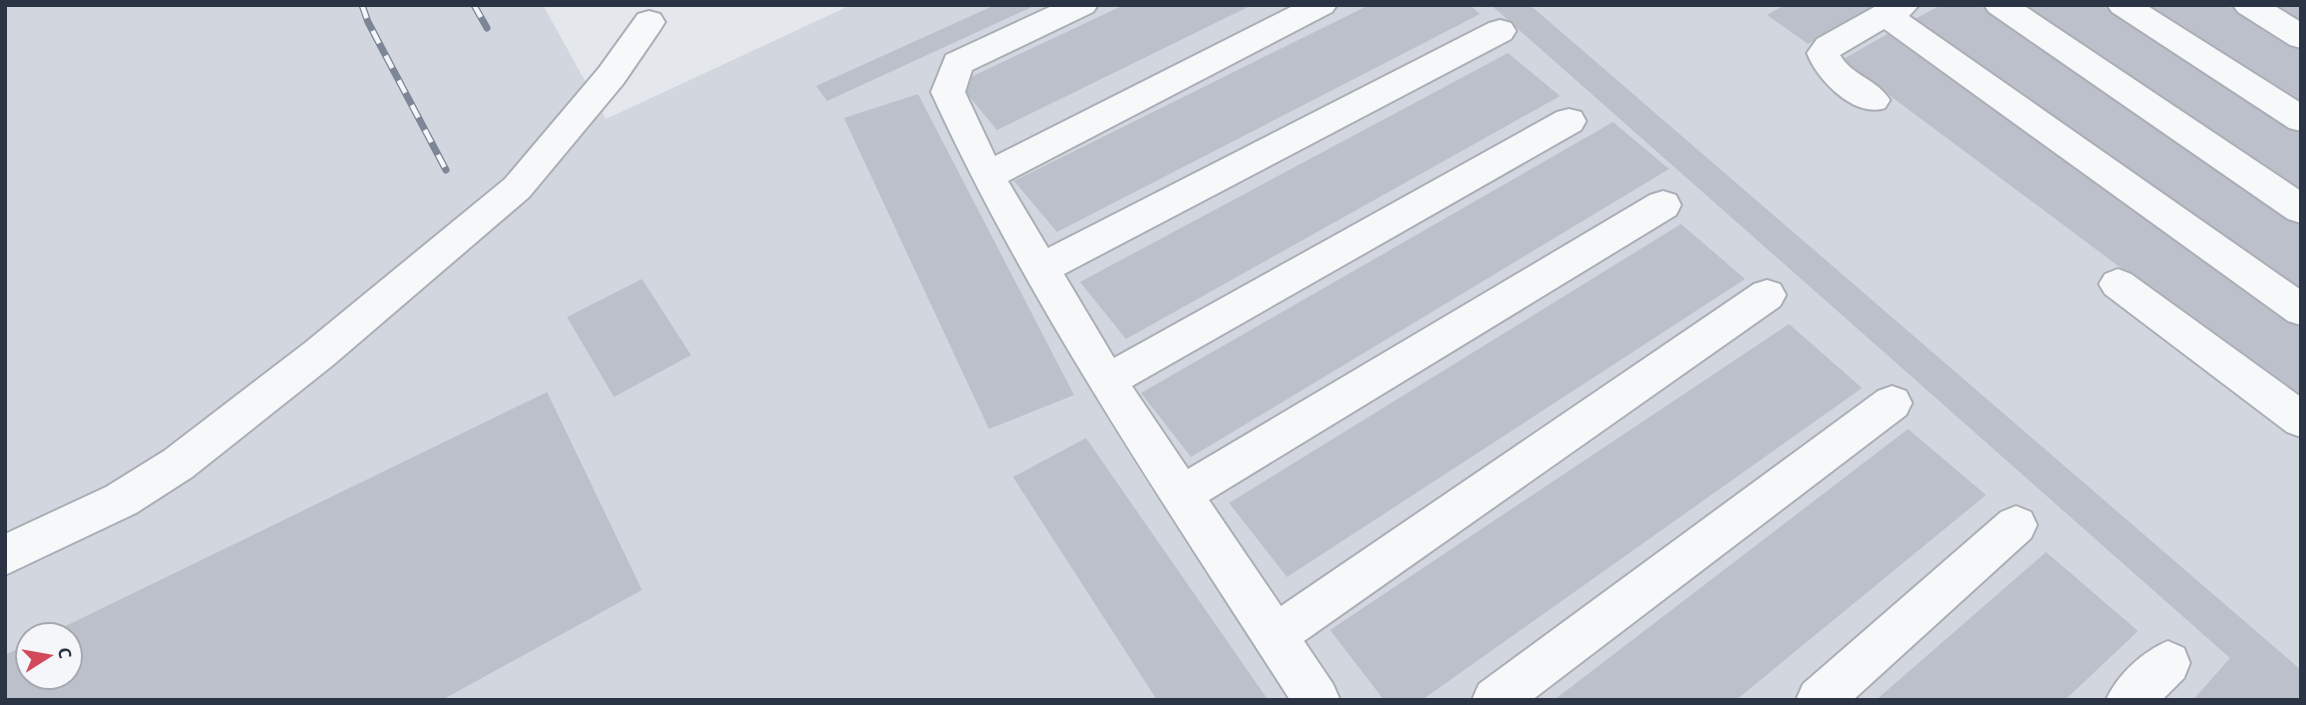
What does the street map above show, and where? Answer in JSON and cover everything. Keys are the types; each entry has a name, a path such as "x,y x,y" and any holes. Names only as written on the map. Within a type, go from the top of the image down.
{"lane":[{"path":"1082,5 958,63 948,92 987,176 1107,381 1317,700"},
{"path":"987,176 1321,5"},
{"path":"2000,5 2301,209"},
{"path":"2123,5 2301,119"},
{"path":"2249,5 2301,37"},
{"path":"1873,100 1835,71 1823,53 1828,47 1895,10 2301,310"},
{"path":"5,555 121,500 178,464 319,354 517,188 611,76 649,22"},
{"path":"1042,268 1500,30"},
{"path":"1107,381 1569,121"},
{"path":"1182,495 1663,205"},
{"path":"2118,284 2301,420"},
{"path":"1273,636 1767,295"},
{"path":"1495,700 1892,403"},
{"path":"1819,700 2016,525"},
{"path":"2129,700 2168,663"}],"shaded area":[{"path":"5,5 543,5 606,119 851,5 2301,5 2301,700 5,700"}],"building":[{"path":"995,5 1036,5 827,101 816,86"},
{"path":"1124,5 1252,5 997,130 958,83"},
{"path":"1369,5 1470,5 1480,14 1057,232 1014,181"},
{"path":"1491,5 1530,5 2301,670 2301,700 2193,700 2230,658"},
{"path":"1785,5 1879,5 1808,44 1767,15"},
{"path":"1941,5 1978,5 2301,223 2301,292 1913,20"},
{"path":"2016,5 2101,5 2301,134 2301,195"},
{"path":"2145,5 2227,5 2301,50 2301,103"},
{"path":"2267,5 2301,5 2301,26"},
{"path":"1891,32 2301,326 2301,402 1842,60"},
{"path":"1508,53 1560,96 1126,339 1080,282"},
{"path":"918,94 1074,395 989,429 844,118"},
{"path":"1613,122 1669,169 1191,457 1141,393"},
{"path":"1681,224 1745,279 1287,577 1229,503"},
{"path":"642,279 691,355 614,397 567,317"},
{"path":"1789,324 1862,388 1422,700 1384,700 1330,630"},
{"path":"547,392 642,590 442,700 5,700 5,655 14,651 14,691 84,691 84,621 76,621"},
{"path":"1908,429 1986,495 1736,700 1554,700"},
{"path":"1086,438 1268,700 1157,700 1013,477"},
{"path":"2046,552 2138,631 2065,700 1876,700"}],"railway":[{"path":"362,5 368,22 446,170"},
{"path":"474,5 487,28"}]}
